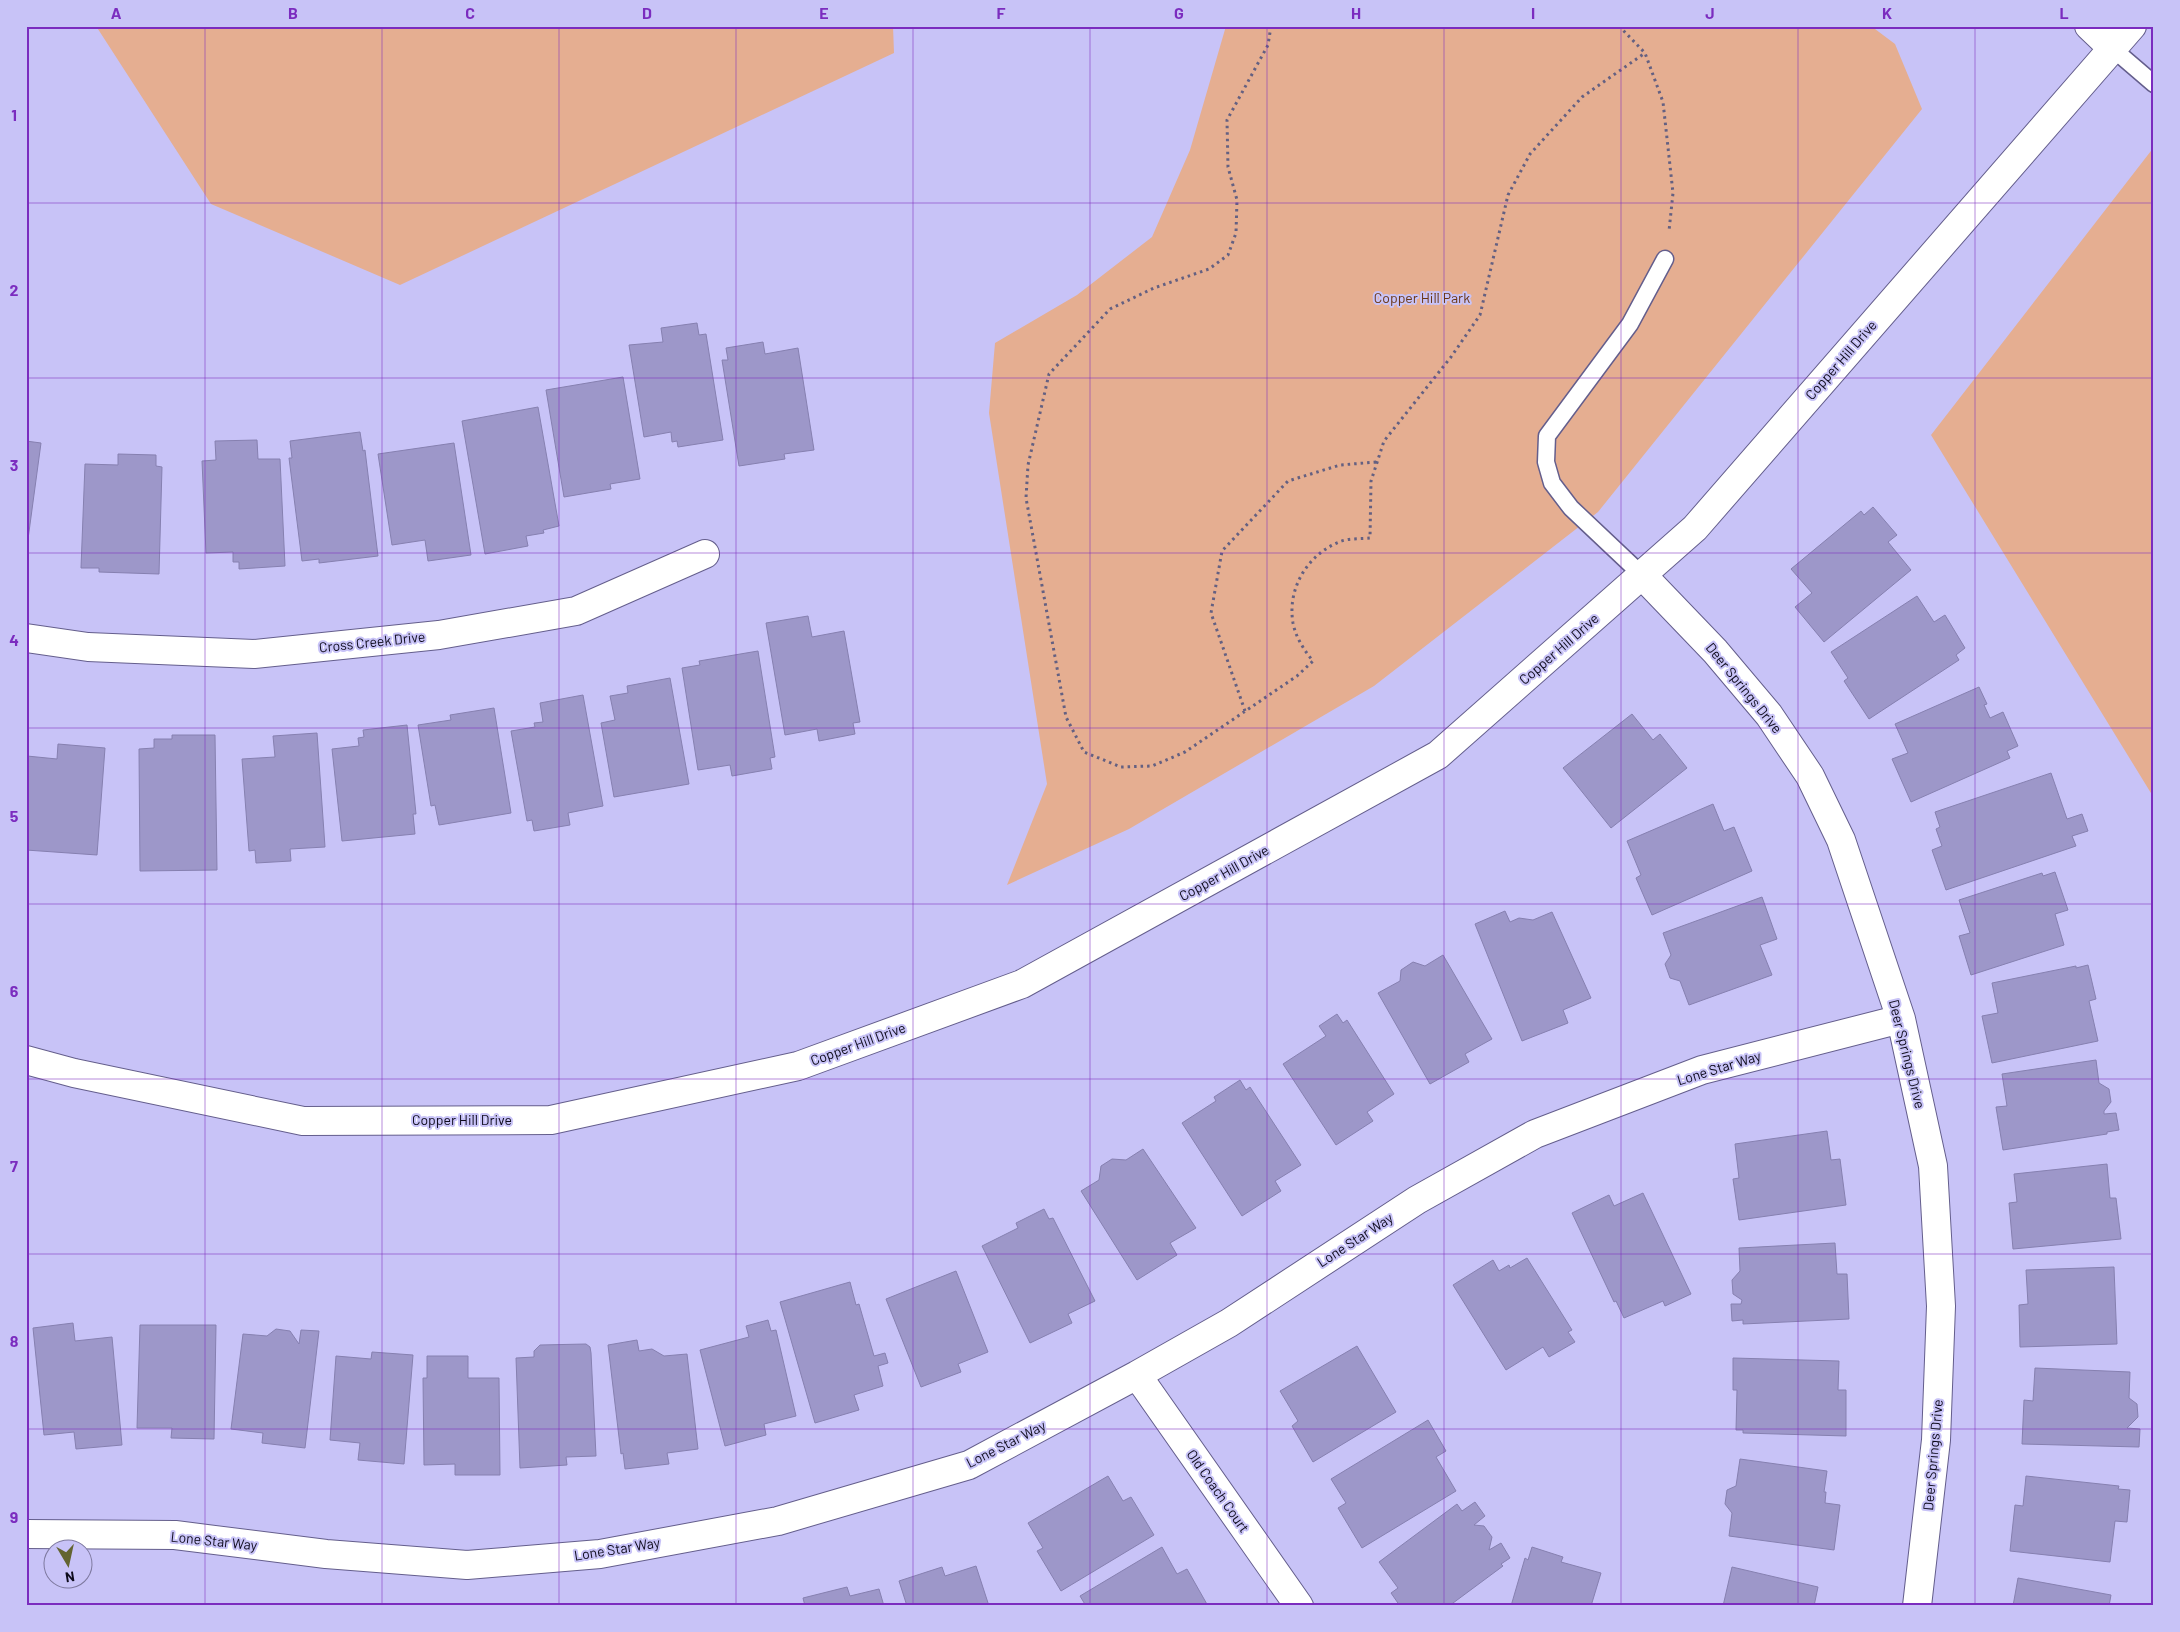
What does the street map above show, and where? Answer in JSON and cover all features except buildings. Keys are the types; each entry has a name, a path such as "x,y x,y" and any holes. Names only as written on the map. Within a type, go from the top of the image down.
{"street":[{"path":"2089,26 2112,48"},
{"name":"Copper Hill Drive","path":"26,1060 74,1073 303,1121 551,1120 798,1066 1022,984 1438,755 1643,576 1695,528 2132,26"},
{"name":"Cross Creek Drive","path":"26,638 88,647 254,654 439,635 576,611 705,554"},
{"name":"Deer Springs Drive","path":"1643,576 1715,651 1769,715 1810,776 1842,840 1901,1020 1933,1166 1941,1306 1936,1440 1917,1606"},
{"name":"Lone Star Way","path":"26,1534 175,1535 326,1554 467,1565 600,1554 778,1521 969,1465 1137,1375 1229,1323 1417,1200 1535,1134 1702,1070 1901,1020"},
{"name":"Old Coach Court","path":"1137,1375 1299,1606"}],"lane":[{"path":"2112,48 2154,84"},
{"path":"1643,576 1571,508 1552,483 1546,462 1547,436 1630,324 1665,259"}],"path":[{"path":"1271,26 1268,45 1227,120 1228,167 1237,200 1236,233 1228,256 1209,269 1154,288 1110,309 1049,374 1028,464 1026,498 1066,717 1084,752 1121,767 1152,766 1185,752 1298,676 1312,661 1301,645 1293,624 1292,601 1297,582 1306,567 1324,550 1341,541 1370,538 1371,481 1384,441 1451,357 1480,315 1508,196 1530,154 1582,97 1645,53"},
{"path":"1619,26 1645,53 1663,102 1673,194 1665,259"},
{"path":"1245,711 1211,613 1222,551 1288,481 1340,465 1377,462"}],"green space":[{"path":"96,26 893,26 894,53 400,285 211,204"},
{"name":"Copper Hill Park","path":"1226,26 1871,26 1895,44 1922,109 1598,512 1374,686 1129,829 1007,885 1047,784 989,413 995,343 1077,295 1152,237 1190,150"},
{"path":"2154,147 2154,798 1931,435"}]}
